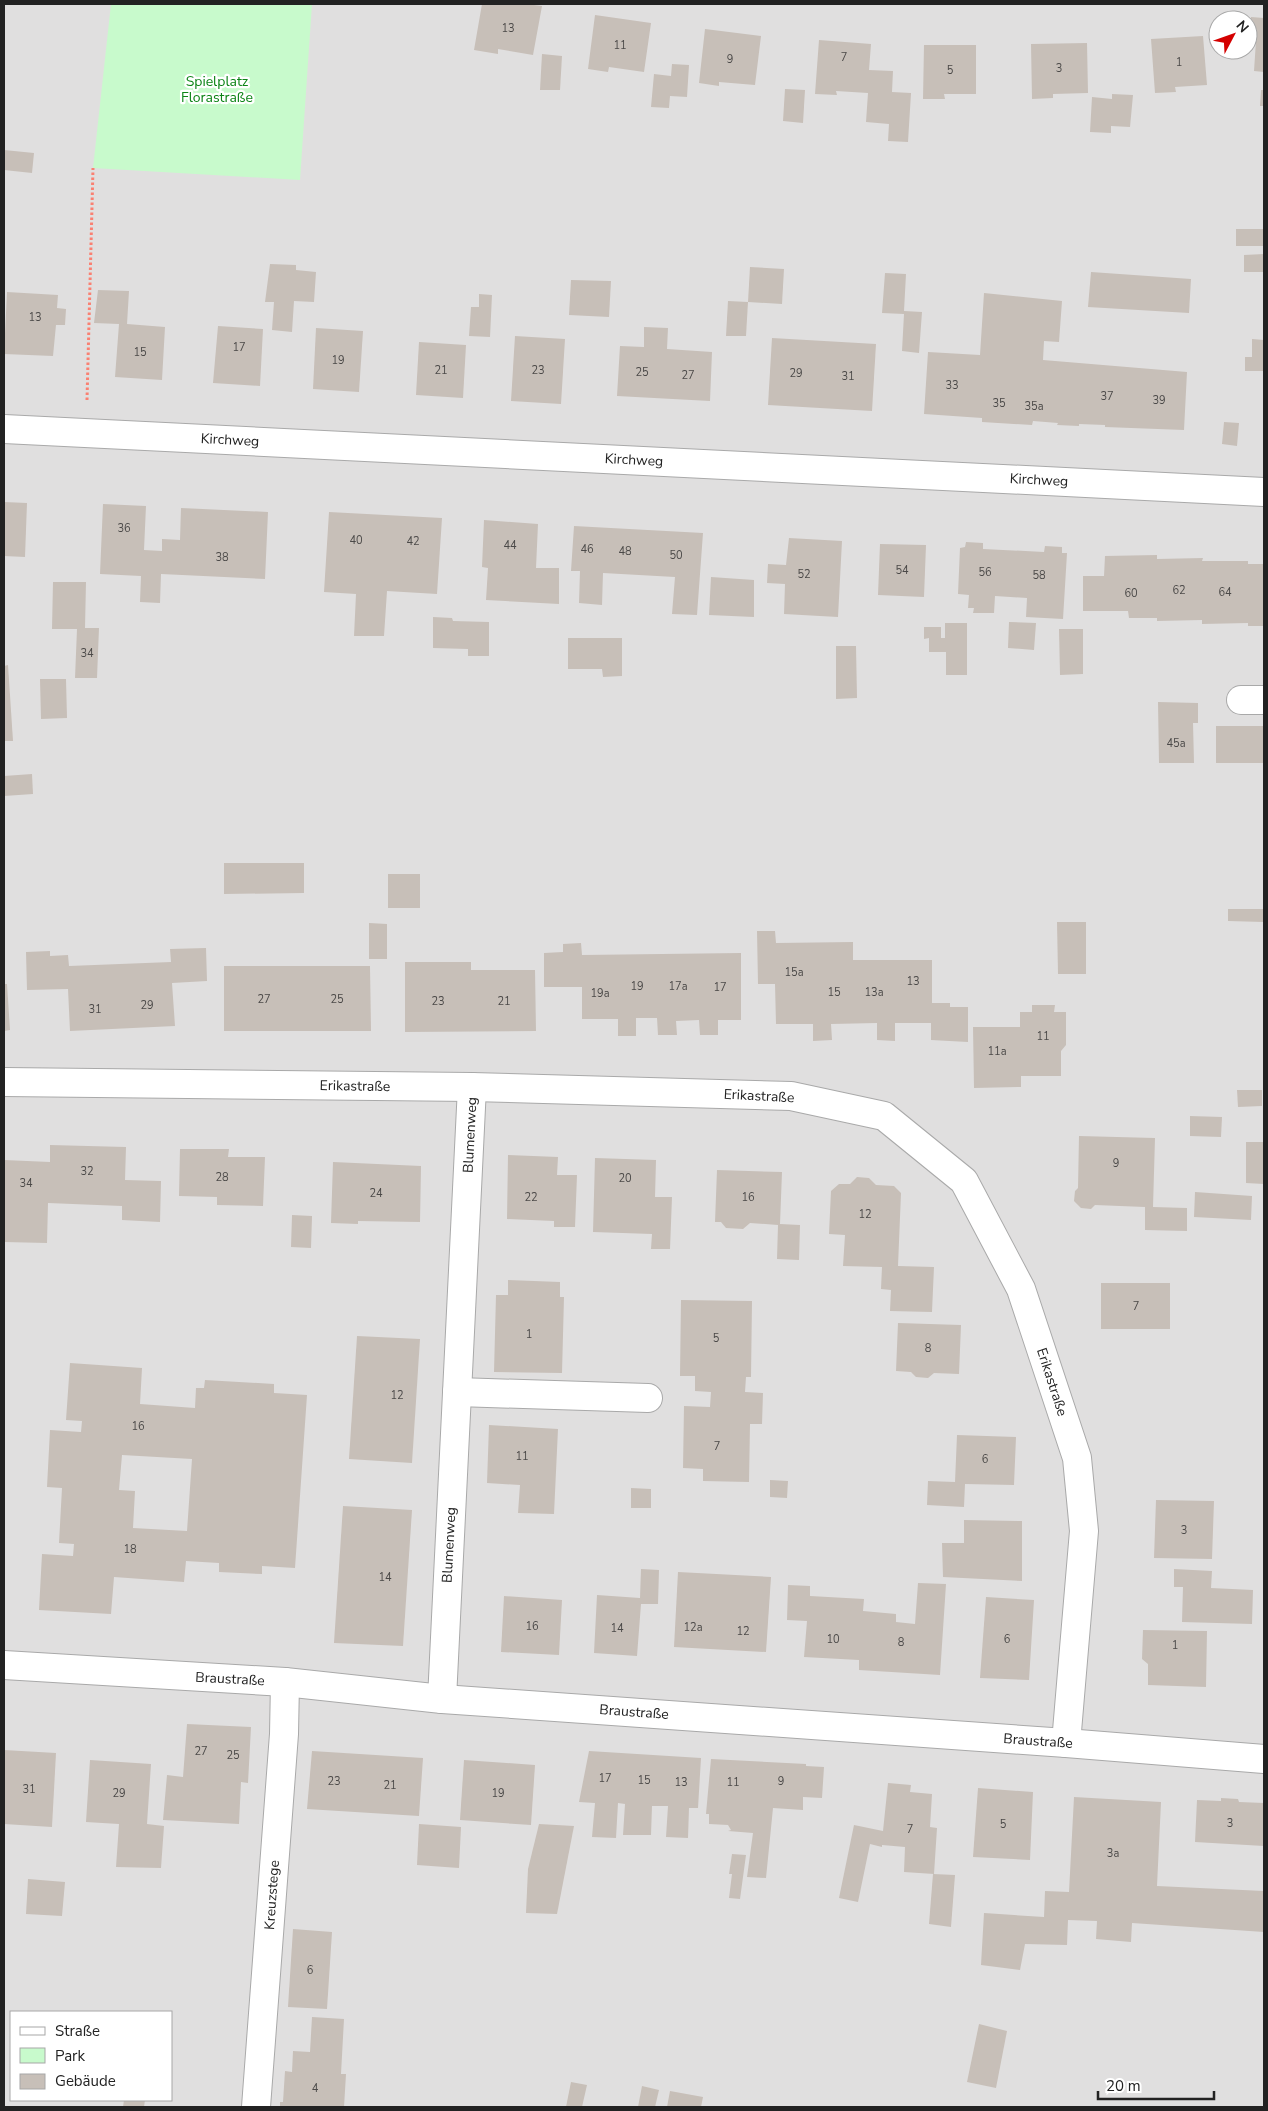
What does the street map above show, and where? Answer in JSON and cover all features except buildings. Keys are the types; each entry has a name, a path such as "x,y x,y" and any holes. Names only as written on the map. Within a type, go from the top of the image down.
{"street":[{"name":"Kirchweg","path":"4,429 1264,492"},
{"name":"Erikastraße","path":"4,1082 472,1087 791,1096 884,1116 964,1181 1021,1290 1077,1458 1084,1531 1066,1743"},
{"name":"Blumenweg","path":"442,1698 472,1087"},
{"path":"457,1392 648,1398"},
{"name":"Braustraße","path":"4,1666 285,1682 442,1698 1264,1759"},
{"name":"Kreuzstege","path":"256,2107 284,1734 285,1682"}],"path":[{"path":"86,432 93,168"}],"shaded area":[{"path":"4,4 1264,4 1264,2107 4,2107"}],"green space":[{"name":"Spielplatz Florastraße","path":"111,4 312,4 300,180 93,168"}]}
